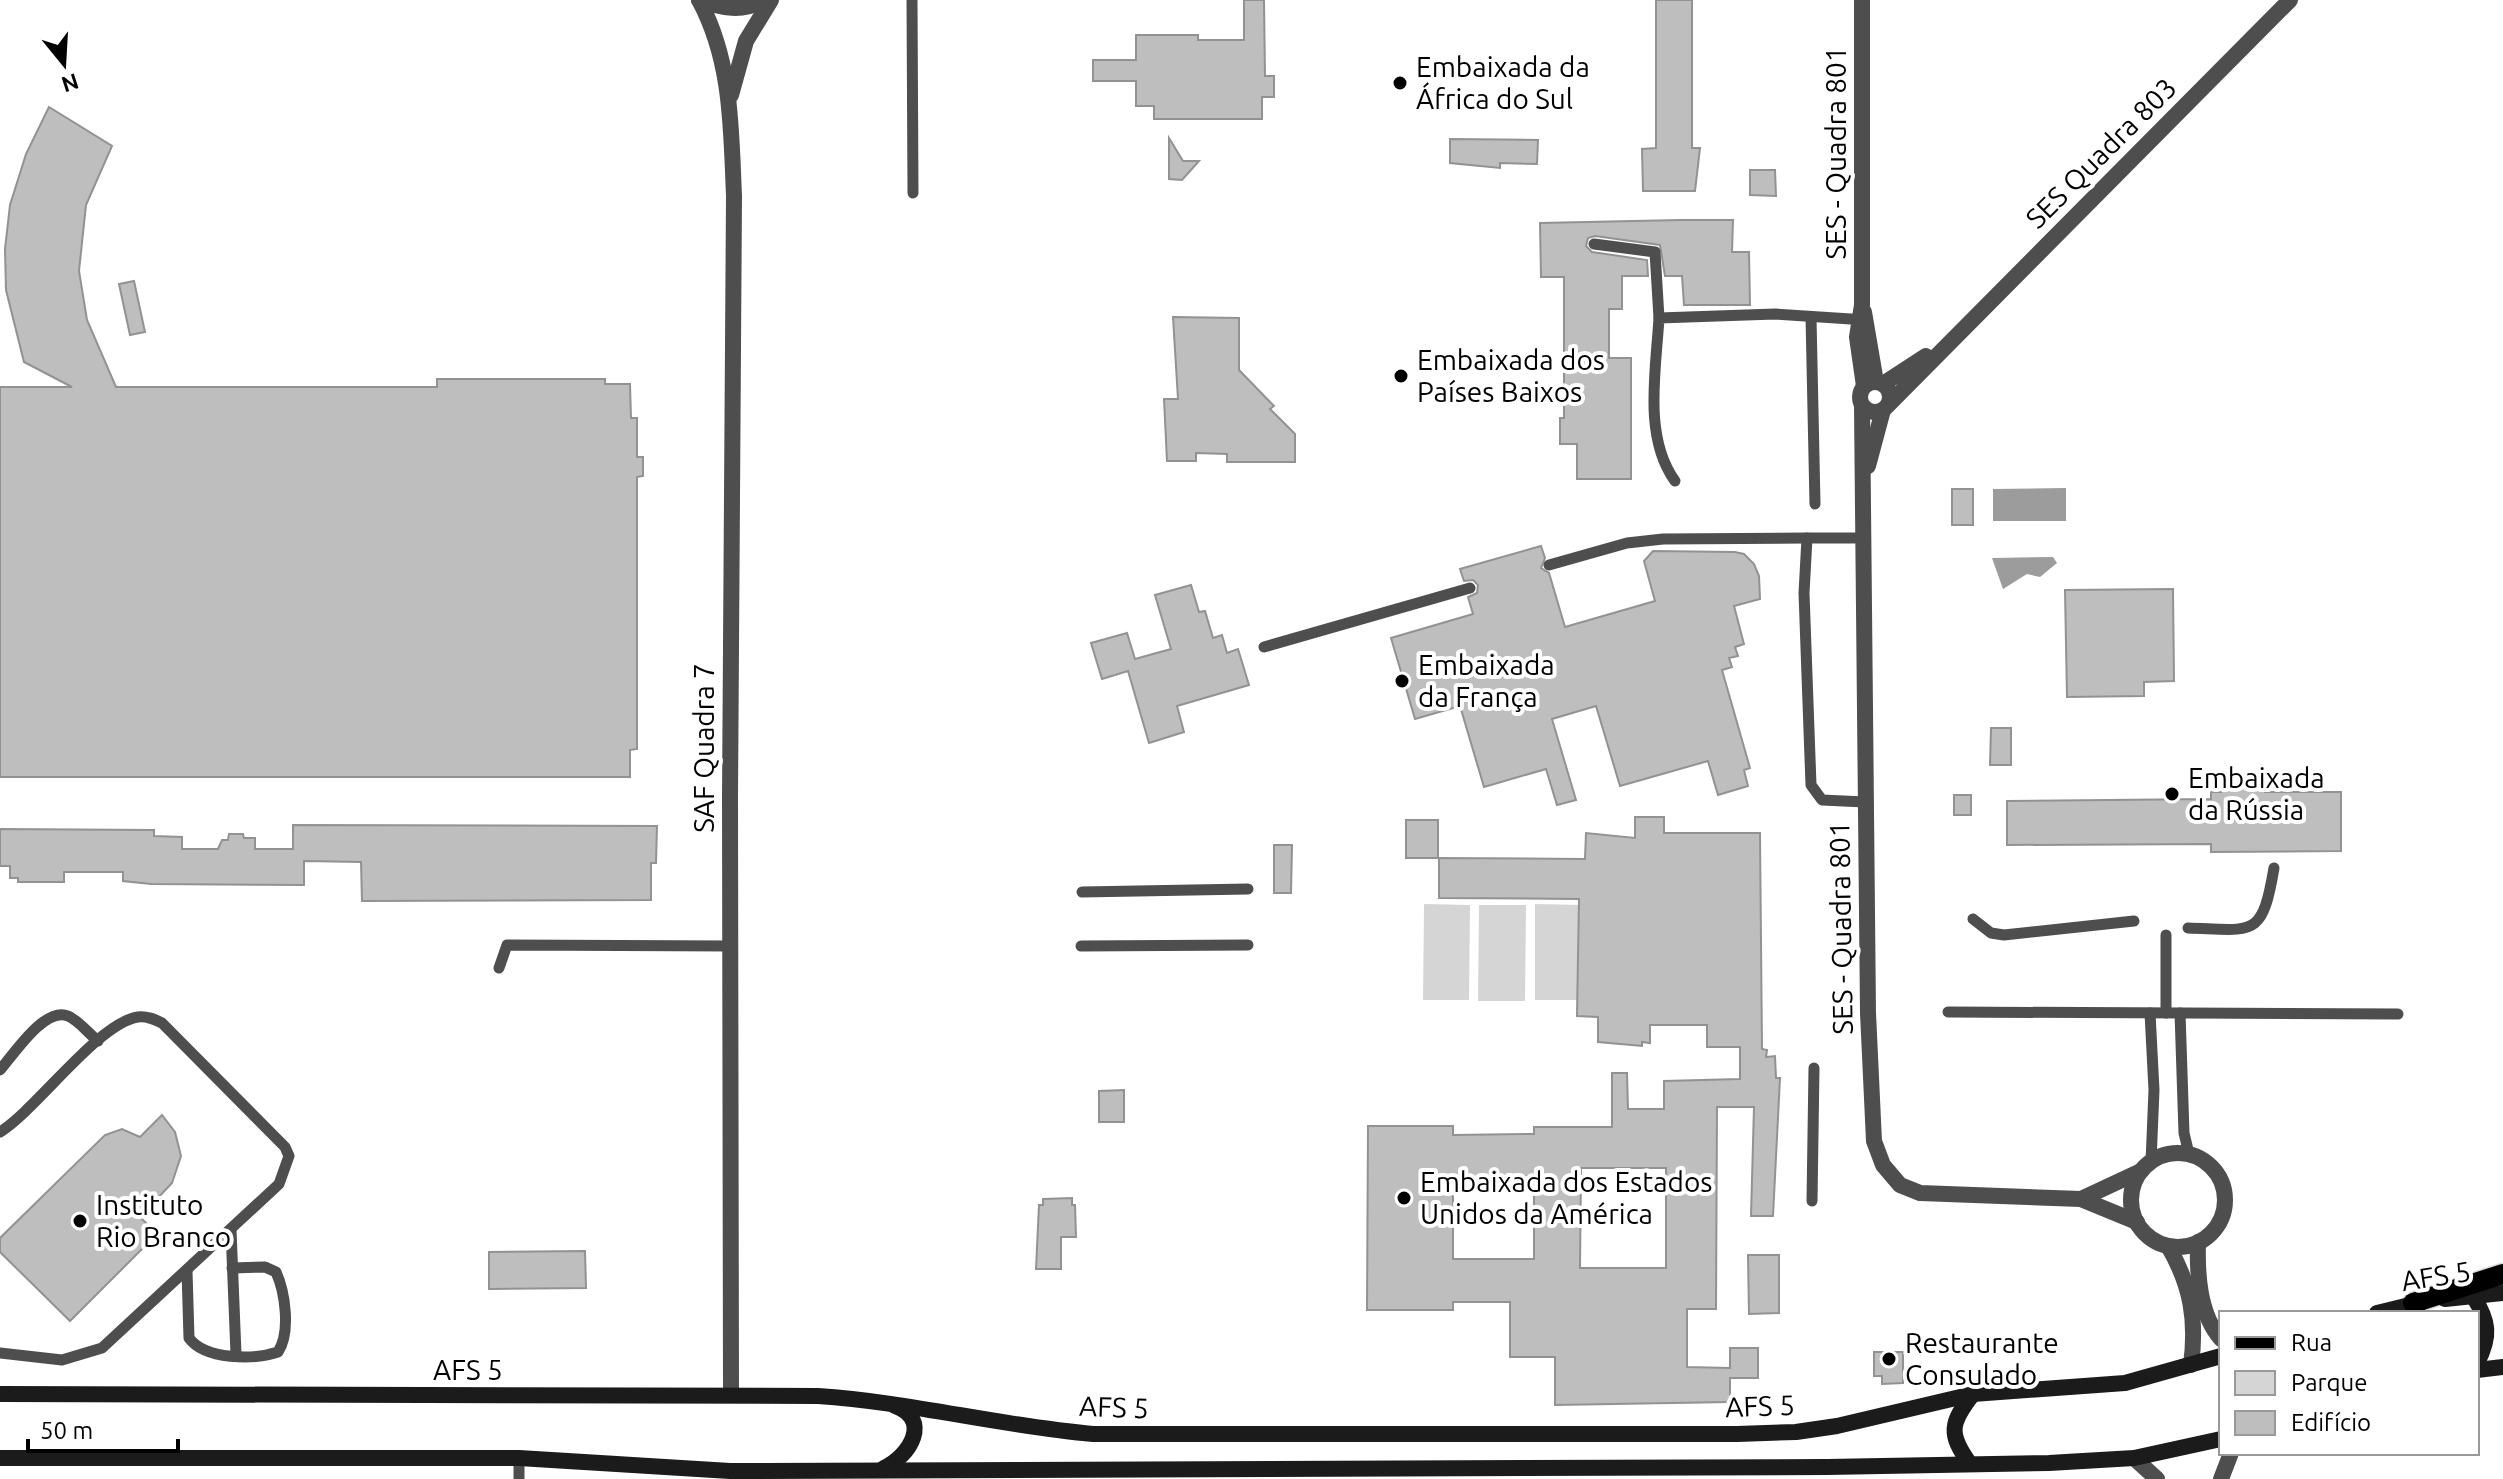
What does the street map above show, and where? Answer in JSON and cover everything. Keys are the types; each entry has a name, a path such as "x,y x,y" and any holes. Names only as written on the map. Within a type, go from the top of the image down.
{"main road":[{"path":"2413,1303 2503,1274"},
{"name":"AFS 5","path":"2384,1311 2413,1303 2503,1293"},
{"path":"2473,1296 2488,1324 2488,1338 2479,1358"},
{"name":"AFS 5","path":"0,1394 731,1395 877,1400 1003,1424 1093,1434 1722,1434 1796,1432 1837,1426 1973,1394 2125,1383 2219,1357"},
{"path":"2479,1370 2503,1367"},
{"path":"1970,1464 1958,1447 1953,1428 1959,1412 1973,1394"},
{"path":"877,1400 901,1408 910,1418 914,1433 904,1457 879,1471"},
{"path":"0,1458 519,1458 730,1475 879,1471 1970,1464 2134,1458 2219,1439"}],"street":[{"path":"699,0 718,7 738,8 763,0"},
{"name":"SAF Quadra 7","path":"699,0 716,31 730,100 734,196 731,1395"},
{"name":"SAF Quadra 7","path":"730,100 746,41 771,0"},
{"name":"SES - Quadra 801","path":"1862,0 1862,315 1875,384"},
{"name":"SES Quadra 803","path":"1886,407 2290,0"},
{"name":"SES Quadra 803","path":"1875,384 1948,342"},
{"path":"1875,384 1891,396 1886,407 1868,411 1862,406 1860,396 1875,384"},
{"name":"SES - Quadra 801","path":"1862,406 1865,802 1874,1141 1883,1165 1900,1185 1920,1193 2081,1199 2137,1222"},
{"name":"SES - Quadra 801","path":"1864,479 1886,407"},
{"path":"2189,1154 2214,1169 2226,1197 2217,1227 2198,1242 2168,1246 2150,1238 2137,1222 2131,1200 2146,1166 2163,1155 2189,1154"},
{"name":"SES - Quadra 801","path":"2081,1199 2146,1166"},
{"path":"2191,1365 2198,1301 2198,1242"},
{"path":"2168,1246 2219,1336"},
{"path":"2221,1479 2230,1455"},
{"path":"2134,1458 2157,1479"}],"lane":[{"path":"912,0 913,193"},
{"path":"1594,244 1653,249 1656,257 1659,318 1655,434 1663,465 1675,481"},
{"path":"1659,318 1862,315"},
{"path":"1811,317 1815,504"},
{"path":"1807,538 1804,593 1811,785 1822,800 1865,802"},
{"path":"1549,565 1627,543 1663,539 1864,538"},
{"path":"1264,647 1470,588"},
{"path":"2188,928 2245,930 2256,926 2262,918 2274,868"},
{"path":"1082,892 1248,889"},
{"path":"1973,919 1991,933 2004,935 2134,921"},
{"path":"2166,935 2166,1013"},
{"path":"499,968 507,945 730,946"},
{"path":"1081,946 1248,945"},
{"path":"1948,1012 2398,1014"},
{"path":"2146,1166 2154,1090 2150,1013"},
{"path":"2180,1013 2184,1133 2189,1154"},
{"path":"0,1070 45,1018 58,1014 69,1016 98,1041"},
{"path":"0,1132 98,1041 139,1017 162,1023 285,1147 287,1167 279,1184 102,1348 62,1360 0,1353"},
{"path":"1812,1201 1814,1068"},
{"path":"231,1230 236,1354"},
{"path":"187,1271 189,1338 206,1353 278,1352 285,1334 281,1284 276,1272 265,1267 232,1268"},
{"path":"519,1458 519,1479"}],"green space":[{"path":"1424,904 1470,905 1469,1000 1423,1000"},
{"path":"1535,904 1582,905 1581,1000 1535,1000"},
{"path":"1479,905 1526,905 1525,1001 1478,1001"}],"shaded area":[{"path":"2066,488 2066,521 1993,521 1993,489"},
{"path":"2053,557 2057,563 2040,577 2027,574 2003,589 1992,558"}],"building":[{"path":"1244,0 1264,0 1265,76 1274,76 1274,97 1262,97 1262,119 1154,119 1154,106 1136,106 1136,81 1093,81 1093,60 1136,60 1136,35 1198,35 1198,40 1244,40"},
{"path":"1656,0 1692,0 1692,148 1700,148 1695,191 1643,191 1642,149 1656,148"},
{"path":"49,107 112,146 86,205 79,271 87,320 116,387 437,387 437,379 605,379 605,384 630,384 631,418 637,418 637,457 643,457 643,476 637,477 637,749 630,750 630,777 0,777 0,387 72,387 24,362 6,290 5,249 10,205 26,154"},
{"path":"1169,138 1183,161 1199,161 1182,180 1169,179"},
{"path":"1450,139 1538,140 1537,164 1500,163 1500,168 1450,163"},
{"path":"1750,170 1775,170 1776,196 1750,195"},
{"path":"1733,220 1732,252 1749,252 1750,305 1684,305 1682,276 1665,276 1660,245 1595,236 1588,238 1586,246 1592,252 1647,260 1648,276 1622,276 1622,309 1609,309 1609,358 1631,358 1631,479 1577,479 1577,444 1560,444 1560,418 1564,418 1564,277 1541,277 1540,223"},
{"path":"134,281 145,332 130,335 119,284"},
{"path":"1173,317 1239,318 1239,370 1274,406 1270,409 1295,434 1295,462 1227,462 1227,454 1196,453 1196,461 1167,461 1164,399 1178,399"},
{"path":"1952,489 1973,489 1973,525 1952,525"},
{"path":"1541,546 1545,558 1541,568 1549,573 1565,627 1655,601 1644,561 1653,551 1735,552 1744,554 1754,564 1759,576 1760,599 1734,606 1744,644 1735,647 1738,656 1729,658 1732,667 1722,670 1750,768 1744,770 1748,786 1718,795 1708,761 1620,786 1596,706 1552,719 1576,800 1557,805 1546,769 1484,787 1460,706 1415,719 1391,638 1473,614 1468,597 1477,593 1478,585 1473,580 1464,581 1460,569"},
{"path":"1191,585 1199,612 1205,611 1213,638 1222,635 1227,653 1238,649 1249,685 1177,706 1184,732 1149,743 1128,671 1102,679 1091,643 1127,633 1135,659 1171,649 1155,595"},
{"path":"2173,589 2174,681 2144,682 2144,696 2067,697 2065,590"},
{"path":"1991,728 2011,728 2011,765 1990,765"},
{"path":"2221,778 2265,778 2265,792 2341,792 2341,851 2211,852 2211,844 2007,845 2007,801 2211,799 2211,792 2221,792"},
{"path":"1954,795 1971,795 1971,815 1954,815"},
{"path":"1635,817 1664,817 1664,833 1760,833 1762,1049 1767,1050 1766,1057 1775,1056 1776,1078 1780,1078 1773,1216 1751,1216 1754,1107 1717,1107 1716,1309 1687,1309 1687,1367 1730,1368 1730,1348 1758,1348 1758,1378 1730,1378 1730,1402 1555,1405 1555,1357 1510,1357 1510,1302 1453,1302 1453,1310 1367,1310 1368,1126 1453,1126 1453,1135 1534,1134 1534,1127 1612,1127 1612,1073 1627,1073 1628,1109 1664,1109 1664,1081 1740,1079 1740,1047 1707,1047 1707,1025 1650,1025 1650,1043 1642,1042 1642,1046 1598,1042 1598,1017 1577,1016 1579,899 1439,898 1439,858 1585,859 1586,833 1635,838","holes":["1581,1168 1666,1168 1666,1268 1580,1268","1534,1176 1534,1259 1453,1259 1453,1177"]},
{"path":"1406,820 1438,820 1438,858 1406,858"},
{"path":"293,825 657,826 656,863 651,863 651,900 362,901 361,862 304,861 304,885 151,884 123,881 123,872 64,872 64,882 18,882 18,878 10,878 10,866 0,866 0,829 154,830 154,836 182,837 182,849 218,849 222,840 228,840 229,834 243,834 244,838 255,838 255,849 293,849"},
{"path":"1274,845 1292,845 1291,893 1274,893"},
{"path":"1124,1090 1124,1122 1099,1122 1099,1091"},
{"name":"Instituto Rio Branco","path":"162,1115 175,1132 181,1156 172,1183 140,1217 157,1234 70,1321 0,1252 0,1238 105,1135 122,1129 140,1137"},
{"path":"1072,1198 1076,1237 1061,1237 1061,1269 1036,1269 1039,1205 1043,1205 1043,1199"},
{"path":"585,1251 586,1288 489,1289 489,1252"},
{"path":"1748,1255 1779,1255 1779,1313 1749,1314"},
{"path":"1874,1352 1903,1352 1903,1383 1882,1384 1882,1376 1874,1376"}],"place":[{"name":"Embaixada da África do Sul","path":"1400,83"},
{"name":"Embaixada dos Países Baixos","path":"1401,376"},
{"name":"Embaixada da França","path":"1402,681"},
{"name":"Embaixada da Rússia","path":"2172,794"},
{"name":"Embaixada dos Estados Unidos da América","path":"1404,1198"},
{"name":"Instituto Rio Branco","path":"80,1221"},
{"name":"Restaurante Consulado","path":"1889,1359"}]}
